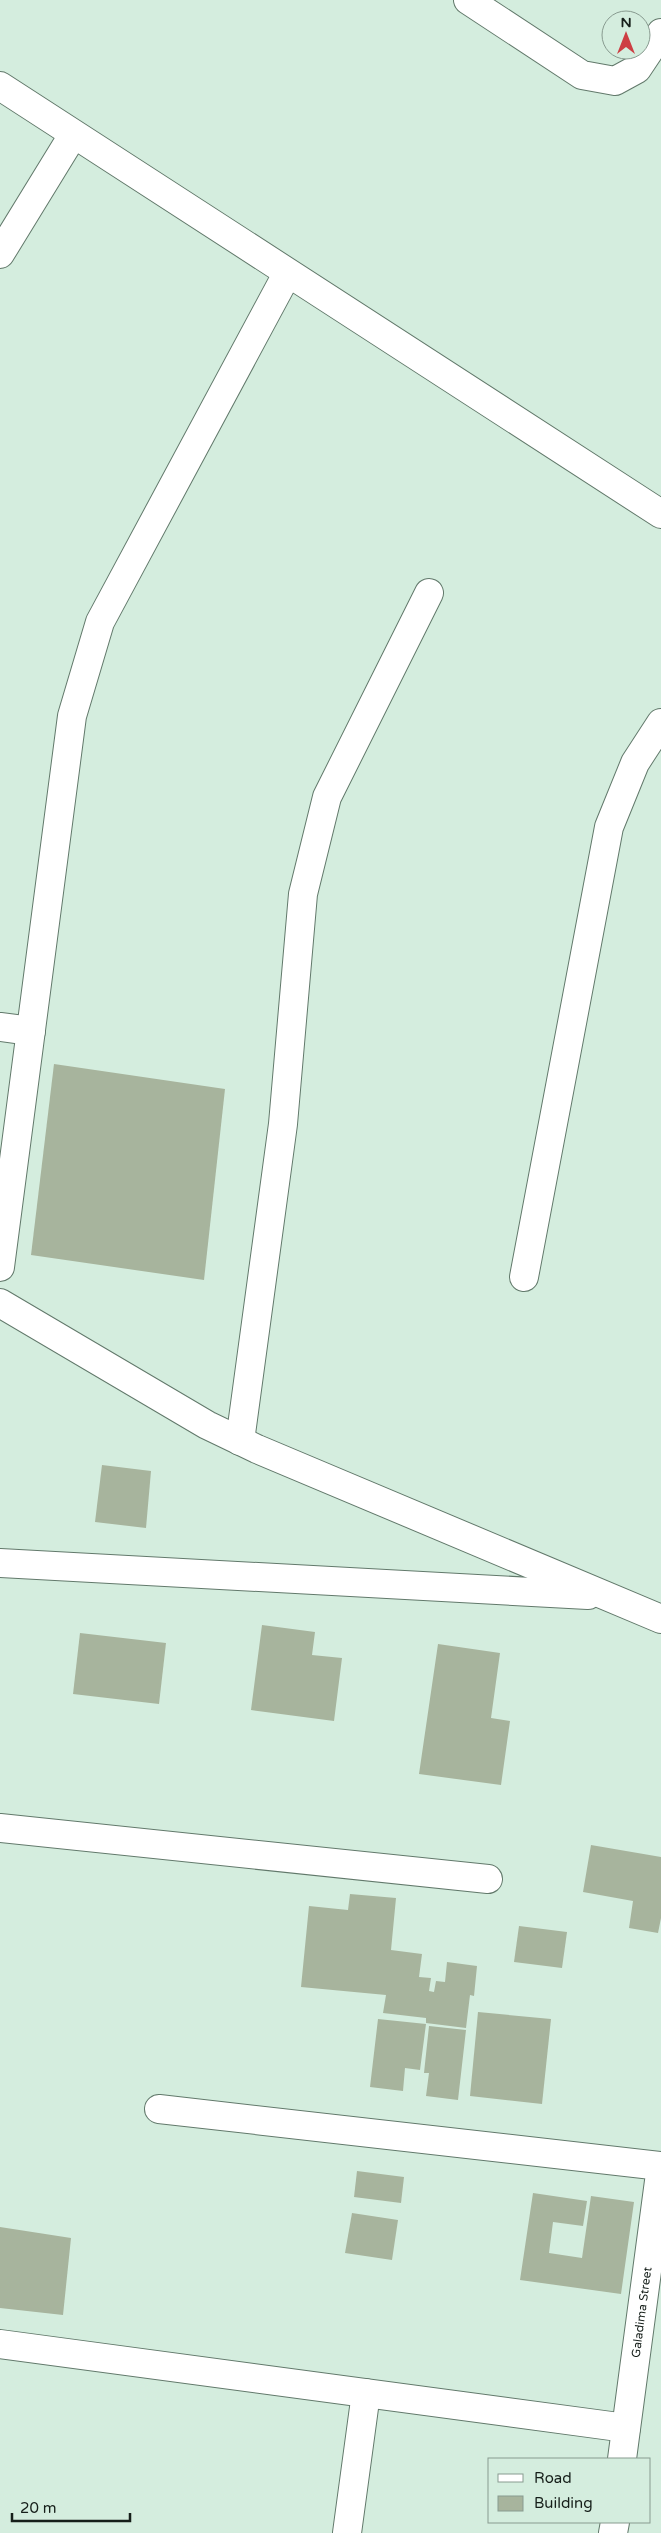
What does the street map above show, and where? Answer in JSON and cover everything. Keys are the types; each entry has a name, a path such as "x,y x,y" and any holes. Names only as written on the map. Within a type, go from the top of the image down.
{"street":[{"path":"468,0 582,75 615,81 637,69 661,34"},
{"path":"0,86 286,274 661,514"},
{"path":"0,254 74,134"},
{"path":"0,1268 72,716 100,622 286,274"},
{"path":"240,1441 283,1124 303,894 327,797 429,593"},
{"path":"524,1277 609,826 635,763 661,723"},
{"path":"0,1027 31,1031"},
{"path":"0,1303 207,1424 240,1441 661,1619"},
{"path":"0,1563 607,1596"},
{"path":"0,1828 488,1879"},
{"path":"159,2109 661,2166"},
{"name":"Galadima Street","path":"622,2458 661,2166"},
{"path":"0,2344 626,2428"},
{"path":"347,2533 366,2393"}],"building":[{"path":"54,1064 225,1089 204,1280 31,1255"},
{"path":"102,1465 151,1471 146,1528 95,1522"},
{"path":"262,1625 315,1632 312,1655 342,1658 334,1721 251,1710"},
{"path":"80,1633 166,1643 159,1704 73,1694"},
{"path":"438,1644 500,1653 491,1718 510,1721 501,1785 419,1774"},
{"path":"591,1845 661,1857 661,1918 658,1933 629,1928 633,1901 583,1892"},
{"path":"350,1894 396,1898 391,1950 422,1954 419,1977 431,1978 429,1991 434,1992 436,1981 445,1982 447,1962 477,1966 474,1996 470,1995 466,2028 426,2023 426,2018 383,2013 386,1995 301,1987 309,1906 348,1910"},
{"path":"519,1926 567,1932 562,1968 514,1962"},
{"path":"478,2012 551,2019 542,2104 470,2096"},
{"path":"378,2019 426,2024 420,2070 405,2068 403,2091 370,2087"},
{"path":"429,2026 466,2030 458,2100 426,2096 429,2073 424,2073"},
{"path":"357,2171 404,2177 401,2203 354,2197"},
{"path":"533,2193 587,2201 583,2226 553,2222 549,2253 582,2258 591,2196 634,2202 621,2294 520,2280"},
{"path":"352,2213 398,2220 392,2260 345,2253"},
{"path":"0,2227 71,2238 63,2315 0,2308"}]}
